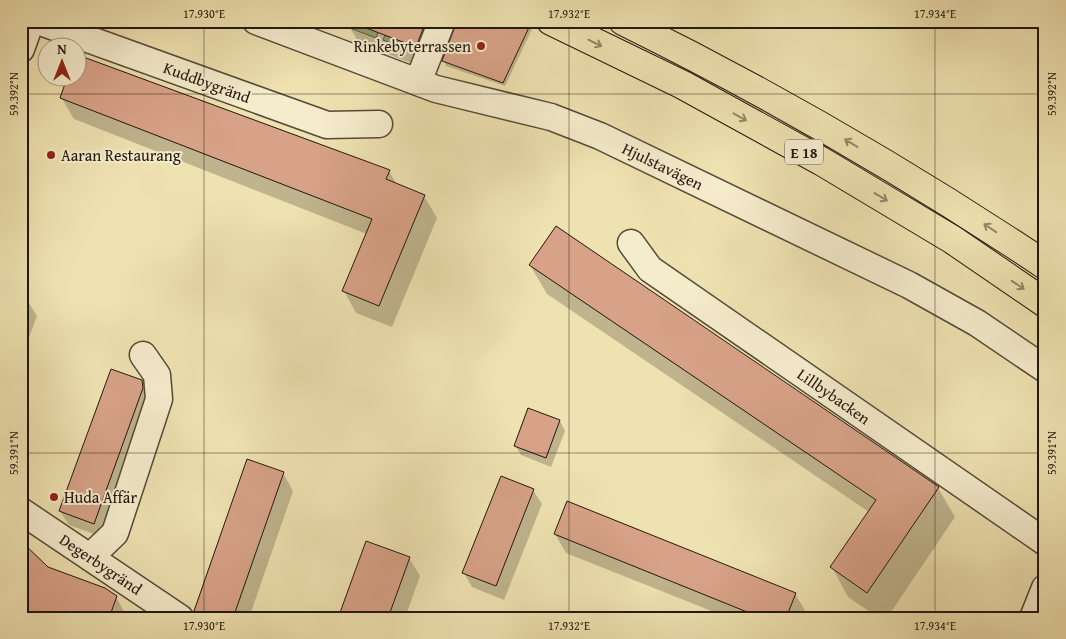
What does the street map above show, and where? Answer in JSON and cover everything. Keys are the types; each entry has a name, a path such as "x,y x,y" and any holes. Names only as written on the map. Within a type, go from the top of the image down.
{"highway":[{"name":"E 18","path":"552,21 683,85 821,161 953,240 1045,303"},
{"name":"E 18","path":"623,21 696,58 836,134 969,214 1045,264"}],"street":[{"path":"21,49 31,21"},
{"name":"Kuddbygränd","path":"38,21 327,125 379,124"},
{"name":"Hjulstavägen","path":"256,21 436,89 551,117 600,136 909,285 977,323 1045,369"},
{"path":"418,82 442,21"},
{"name":"Lillbybacken","path":"631,243 650,269 1045,542"},
{"path":"90,557 115,533 159,399 157,375 144,354"},
{"name":"Degerbygränd","path":"21,511 180,618"},
{"path":"1033,618 1045,588"}],"green space":[{"path":"337,21 349,21 378,32 376,38 337,23"},
{"path":"385,35 419,48 416,53 383,40"}],"building":[{"path":"353,21 426,21 416,47 353,23"},
{"name":"Rinkebyterrassen","path":"457,21 532,21 503,83 442,61"},
{"path":"88,59 390,170 386,179 425,195 379,306 342,291 372,219 60,98 64,88 88,88"},
{"path":"556,226 939,487 867,593 830,567 876,500 529,265"},
{"path":"111,369 142,380 143,388 94,524 59,511"},
{"path":"528,408 560,420 546,458 514,446"},
{"path":"247,459 284,472 233,618 212,618 194,611"},
{"path":"501,476 534,489 496,586 462,573"},
{"path":"567,501 796,593 786,618 762,618 554,534"},
{"path":"21,541 48,567 105,588 117,596 109,618 21,618"},
{"path":"366,541 410,557 388,618 338,618"}],"place":[{"name":"Rinkebyterrassen","path":"481,46"},
{"name":"Aaran Restaurang","path":"51,155"},
{"name":"Huda Affär","path":"54,497"}]}
